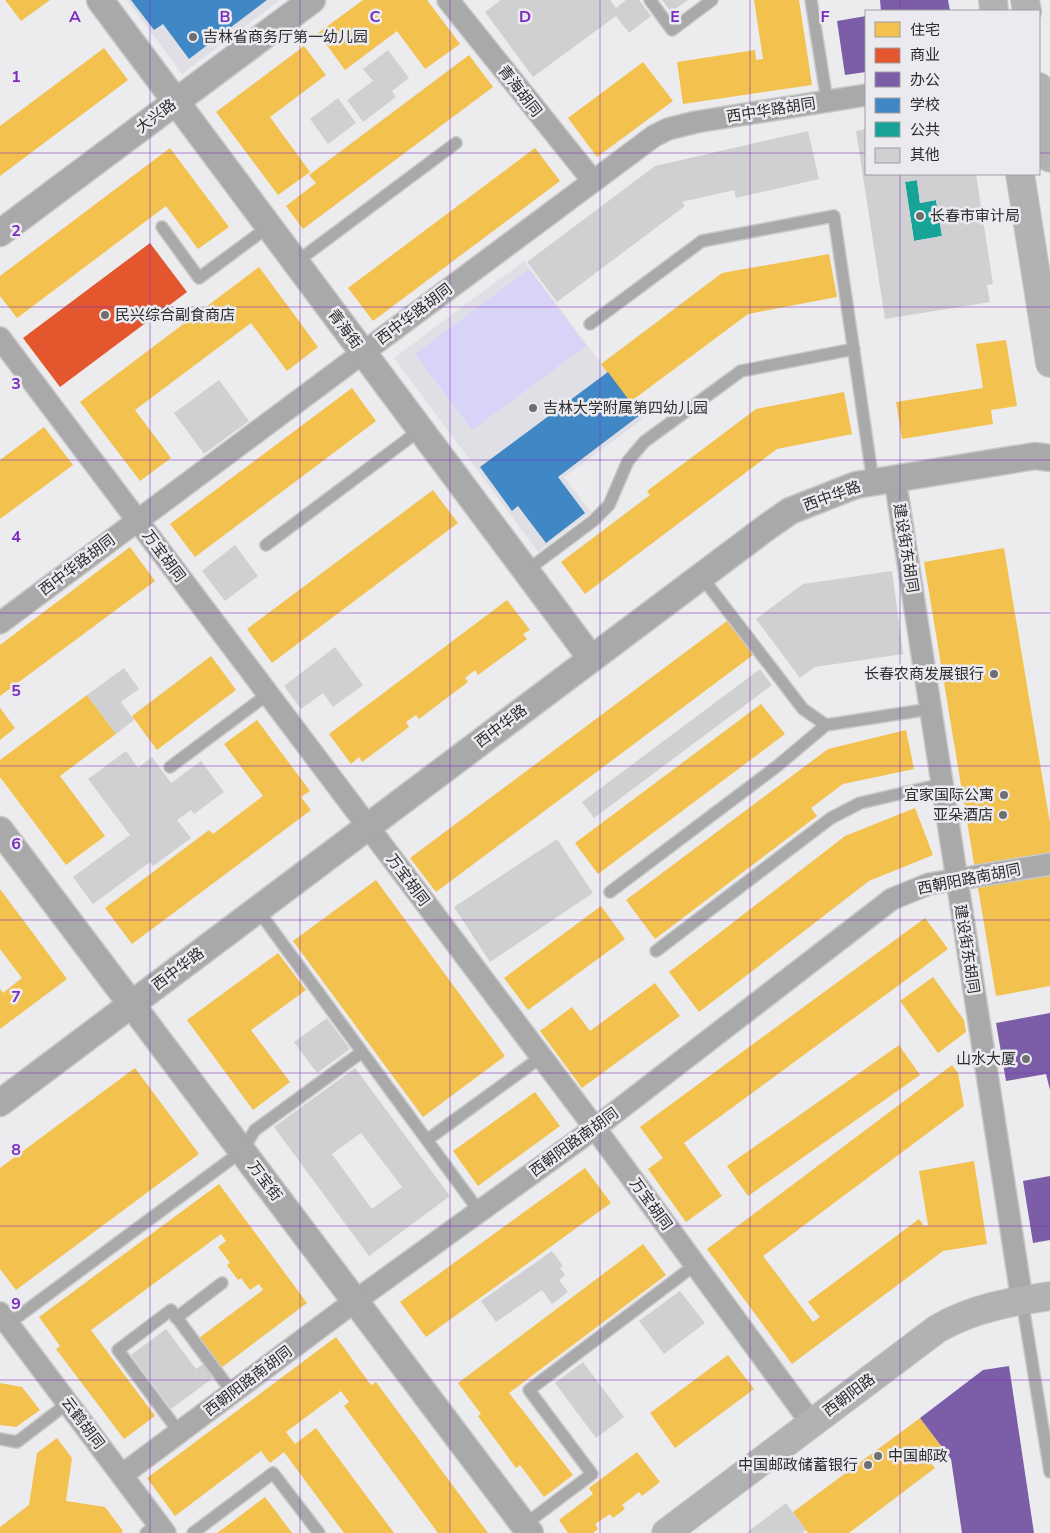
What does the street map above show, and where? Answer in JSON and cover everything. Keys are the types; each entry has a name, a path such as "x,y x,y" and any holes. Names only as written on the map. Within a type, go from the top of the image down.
{"main road":[{"path":"1040,93 1050,158"},
{"path":"1020,175 1050,363"},
{"name":"西朝阳路","path":"666,1533 937,1329 958,1317 987,1307 1050,1296"}],"street":[{"name":"青海街","path":"100,0 591,658"},
{"name":"大兴路","path":"0,233 312,0"},
{"name":"青海胡同","path":"448,0 592,182"},
{"name":"西中华路胡同","path":"0,623 654,136 668,129 696,122 865,95"},
{"name":"万宝胡同","path":"0,338 542,1057 812,1424"},
{"name":"西中华路","path":"3,1094 131,1004 591,658 790,512 856,484 1035,456 1050,458"},
{"name":"建设街东胡同","path":"884,480 930,709 1022,1300"},
{"name":"万宝街","path":"0,830 527,1529"},
{"name":"西朝阳路南胡同","path":"122,1475 355,1301 594,1128 892,900 922,886 1050,864"},
{"name":"云鹤胡同","path":"4,1318 122,1475 157,1530"}],"lane":[{"path":"650,0 672,30 712,0"},
{"path":"811,0 828,101"},
{"path":"295,263 456,144"},
{"path":"590,324 702,241 834,216 854,349 884,480"},
{"path":"162,227 199,278 268,227"},
{"path":"526,571 593,520 608,505 628,461 644,442 741,371 854,349"},
{"path":"266,546 420,430"},
{"path":"702,576 803,709 826,725"},
{"path":"170,767 268,694"},
{"path":"610,892 776,767 826,725 930,709"},
{"path":"656,951 831,818 860,803 942,784"},
{"path":"258,910 479,1211"},
{"path":"4,1318 242,1151 255,1130 362,1052"},
{"path":"427,1140 542,1057"},
{"path":"527,1529 592,1474 528,1390 695,1265"},
{"path":"176,1318 222,1284"},
{"path":"1022,1300 1050,1472"},
{"path":"179,1432 118,1350 171,1310 232,1392"},
{"path":"0,1439 17,1442 68,1403"},
{"path":"193,1533 273,1473 319,1533"}],"shaded area":[{"name":"吉林省商务厅第一幼儿园","path":"127,0 280,0 182,74"},
{"name":"吉林大学附属第四幼儿园","path":"524,261 643,419 564,477 591,512 538,552 394,358"},
{"path":"529,269 586,346 472,430 415,354"}],"building: 住宅":[{"path":"5,0 50,0 21,21"},
{"path":"363,0 427,0 460,44 425,69 397,31 345,70 318,33"},
{"path":"754,0 799,0 812,85 683,104 677,62 755,50 756,60 763,59"},
{"path":"304,46 326,75 270,117 310,172 278,195 216,112"},
{"path":"104,48 128,80 0,176 0,126"},
{"path":"469,55 493,87 303,229 286,206 316,183 309,175"},
{"path":"643,62 673,101 597,157 568,118"},
{"path":"170,148 229,227 198,249 166,206 17,318 0,296 0,276"},
{"path":"535,148 560,181 373,321 348,288"},
{"path":"829,254 837,297 748,314 630,402 601,364 722,273"},
{"path":"259,267 318,347 287,371 251,323 135,410 171,458 140,481 80,402"},
{"path":"1006,340 1017,406 991,410 993,424 902,439 896,402 983,388 976,344"},
{"path":"352,388 376,421 195,557 170,524"},
{"path":"844,392 852,434 777,449 585,594 561,562 650,495 647,491 756,409"},
{"path":"44,427 73,465 0,519 0,460"},
{"path":"433,490 458,523 272,663 247,629"},
{"path":"130,547 155,581 0,696 0,645"},
{"name":"宜家国际公寓","path":"1004,548 1050,823 1050,986 996,996 924,562"},
{"path":"507,600 530,630 523,634 527,639 478,675 475,670 465,678 468,682 419,719 416,715 406,722 409,727 362,762 359,757 351,764 329,734"},
{"path":"727,621 753,655 436,892 410,858"},
{"path":"211,656 236,690 157,750 132,716"},
{"path":"87,695 116,734 60,776 105,836 66,865 0,777 0,760"},
{"path":"761,704 785,734 598,874 575,843"},
{"path":"0,708 15,728 0,740"},
{"path":"257,720 310,791 301,797 311,810 132,944 105,908 209,830 213,834 263,796 224,744"},
{"path":"906,730 914,769 843,784 811,808 817,816 655,939 626,900 828,749"},
{"path":"915,808 933,855 869,881 699,1012 669,972 845,836"},
{"path":"376,880 505,1056 423,1117 293,941"},
{"path":"0,889 67,979 0,1029 0,989 3,993 22,978 0,949"},
{"path":"601,906 625,939 528,1010 504,978"},
{"path":"925,918 948,949 684,1143 722,1196 686,1222 648,1169 663,1158 640,1127"},
{"path":"278,953 306,990 251,1030 290,1082 253,1110 187,1020"},
{"path":"933,977 964,1020 966,1032 938,1053 900,1001"},
{"path":"655,983 680,1016 582,1088 540,1031 572,1007 590,1031"},
{"path":"899,1045 920,1075 748,1196 727,1166"},
{"path":"952,1065 958,1073 964,1106 763,1256 813,1322 820,1317 808,1302 919,1219 924,1226 928,1225 919,1171 974,1161 987,1244 943,1251 792,1364 707,1249"},
{"path":"135,1068 199,1154 16,1290 0,1269 0,1168"},
{"path":"535,1092 560,1126 478,1186 453,1151"},
{"path":"585,1168 611,1203 426,1337 400,1302"},
{"path":"219,1184 307,1303 221,1368 199,1338 263,1290 259,1284 250,1290 241,1278 238,1280 227,1265 230,1263 218,1247 226,1241 221,1234 91,1330 155,1416 124,1439 56,1349 60,1346 39,1317"},
{"path":"643,1244 666,1275 509,1393 573,1475 544,1497 520,1465 516,1468 478,1416 481,1414 458,1383"},
{"path":"336,1337 371,1385 376,1382 488,1533 438,1533 344,1406 349,1402 341,1391 286,1432 295,1444 316,1428 394,1533 344,1533 284,1452 270,1463 261,1451 175,1516 147,1478"},
{"path":"728,1355 754,1389 675,1448 650,1413"},
{"path":"0,1383 22,1387 40,1410 16,1427 0,1425"},
{"path":"920,1418 944,1450 929,1461 935,1468 849,1533 808,1533 793,1512"},
{"path":"57,1438 72,1458 66,1501 105,1507 123,1531 121,1533 0,1533 0,1527 29,1505 37,1453"},
{"path":"637,1452 660,1482 642,1496 639,1492 622,1505 625,1509 613,1518 610,1514 595,1524 598,1529 593,1533 568,1533 559,1520 593,1494 589,1488"},
{"path":"265,1497 292,1533 217,1533 232,1522"}],"building: 商业":[{"name":"民兴综合副食商店","path":"150,243 187,292 60,387 23,338"}],"building: 办公":[{"path":"880,0 948,0 950,10 881,10"},
{"path":"865,16 865,72 845,75 837,21"},
{"name":"山水大厦","path":"1050,1013 1050,1090 1046,1074 1006,1081 996,1023"},
{"path":"1050,1176 1050,1240 1033,1243 1023,1181"},
{"path":"1009,1366 1034,1533 962,1533 951,1459 920,1418 983,1370"}],"building: 学校":[{"name":"吉林省商务厅第一幼儿园","path":"131,0 267,0 189,59 163,24 154,30"},
{"path":"608,372 640,415 558,477 585,513 546,543 518,506 512,511 480,467"}],"building: 公共":[{"path":"917,180 920,203 936,200 942,236 914,241 905,182"}],"building: 其他":[{"path":"501,0 610,0 616,8 626,0 639,0 651,16 629,33 616,16 533,77 485,12"},
{"path":"662,0 688,0 671,12"},
{"path":"388,50 409,78 392,91 396,97 363,122 347,100 373,81 363,69"},
{"path":"338,98 356,123 328,144 310,119"},
{"path":"865,129 865,175 976,175 993,284 987,285 990,302 885,319 856,131","holes":["917,180 920,203 936,200 942,236 914,241 905,182"]},
{"path":"808,131 819,179 736,198 734,190 682,202 685,206 557,302 527,262 655,166"},
{"path":"219,380 249,421 204,454 174,413"},
{"path":"235,545 258,576 225,601 202,571"},
{"path":"892,571 903,654 815,667 800,678 756,619 803,584"},
{"path":"335,647 363,685 333,707 323,693 301,709 284,686"},
{"path":"124,668 139,689 121,702 134,720 116,734 87,695"},
{"path":"760,669 772,685 594,818 582,802"},
{"path":"126,751 138,768 152,757 171,783 201,761 224,792 194,814 191,810 177,820 191,838 153,866 150,862 93,904 73,877 130,835 88,779"},
{"path":"557,839 593,893 490,962 454,907"},
{"path":"327,1018 350,1049 317,1073 294,1042"},
{"path":"355,1068 450,1196 369,1256 274,1127","holes":["361,1133 402,1187 372,1209 332,1154"]},
{"path":"552,1251 563,1266 560,1268 565,1275 559,1280 568,1292 552,1304 542,1290 496,1322 481,1301"},
{"path":"680,1291 705,1323 664,1354 639,1321"},
{"path":"166,1329 196,1369 203,1364 213,1378 171,1409 131,1355"},
{"path":"583,1362 624,1417 596,1438 555,1383"},
{"path":"786,1503 806,1530 802,1533 746,1533"}],"place":[{"name":"吉林省商务厅第一幼儿园","path":"193,37"},
{"name":"长春市审计局","path":"920,216"},
{"name":"民兴综合副食商店","path":"105,315"},
{"name":"吉林大学附属第四幼儿园","path":"533,408"},
{"name":"长春农商发展银行","path":"994,674"},
{"name":"宜家国际公寓","path":"1004,795"},
{"name":"亚朵酒店","path":"1003,815"},
{"name":"山水大厦","path":"1026,1059"},
{"name":"中国邮政","path":"878,1456"},
{"name":"中国邮政储蓄银行","path":"868,1465"}]}
